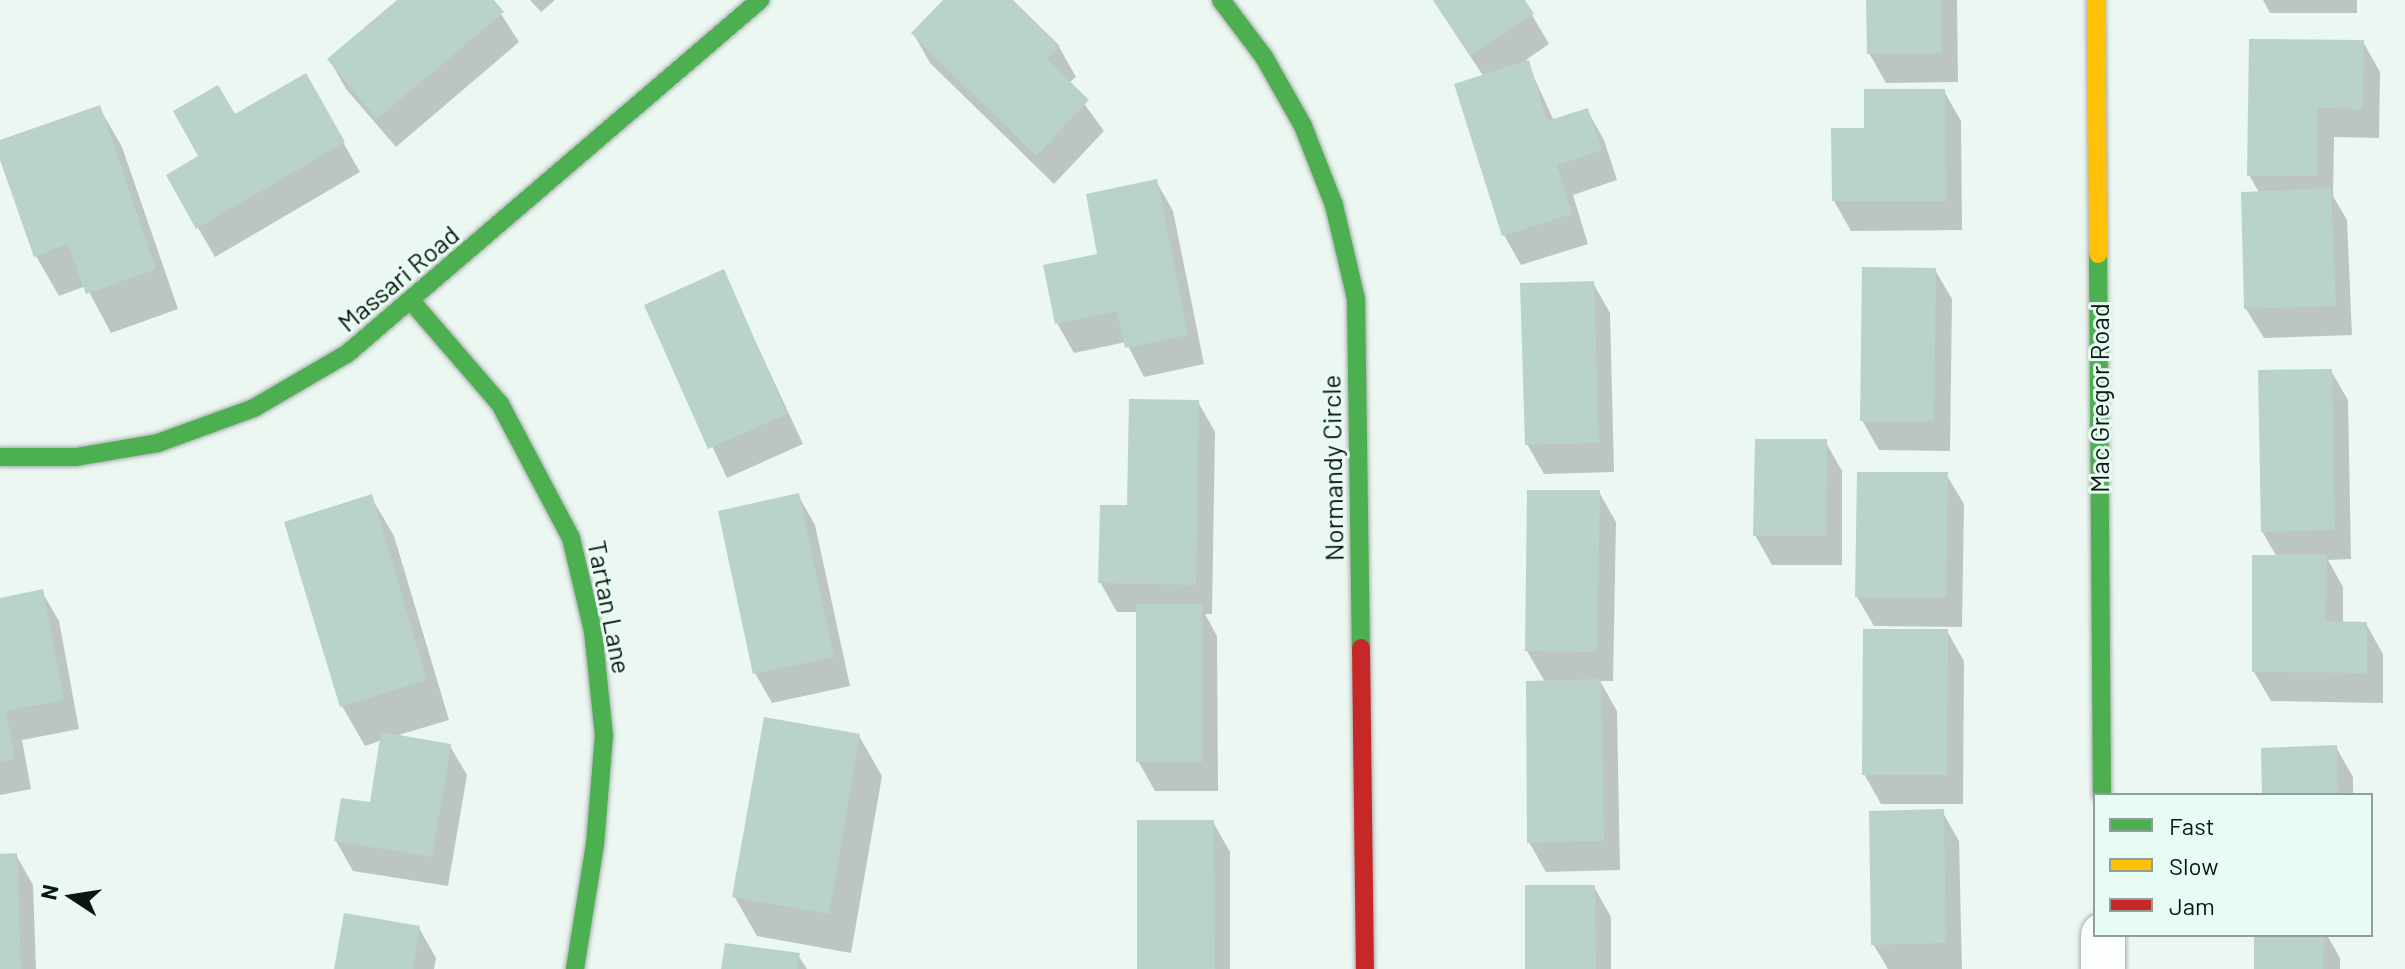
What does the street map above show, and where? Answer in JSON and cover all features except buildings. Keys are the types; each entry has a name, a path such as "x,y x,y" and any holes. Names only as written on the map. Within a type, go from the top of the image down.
{"street":[{"name":"Massari Road","path":"0,457 76,457 172,438 254,408 348,353 412,302 760,0"},
{"name":"Normandy Circle","path":"1221,0 1264,57 1303,126 1334,205 1356,299 1365,969"},
{"name":"Mac Gregor Road","path":"2096,0 2102,793"},
{"name":"Tartan Lane","path":"412,302 500,404 540,471 571,538 593,631 604,735 595,844 575,969"},
{"path":"2103,937 2103,969"}],"traffic: fast":[{"path":"0,457 76,457 158,443 254,408 348,353 760,0"},
{"path":"1221,0 1264,57 1303,126 1334,205 1356,299 1361,648"},
{"path":"2098,254 2102,793"},
{"path":"412,302 500,404 571,538 593,631 604,735 595,844 575,969"}],"traffic: slow":[{"path":"2096,0 2098,254"}],"traffic: jam":[{"path":"1361,648 1365,969"}]}
